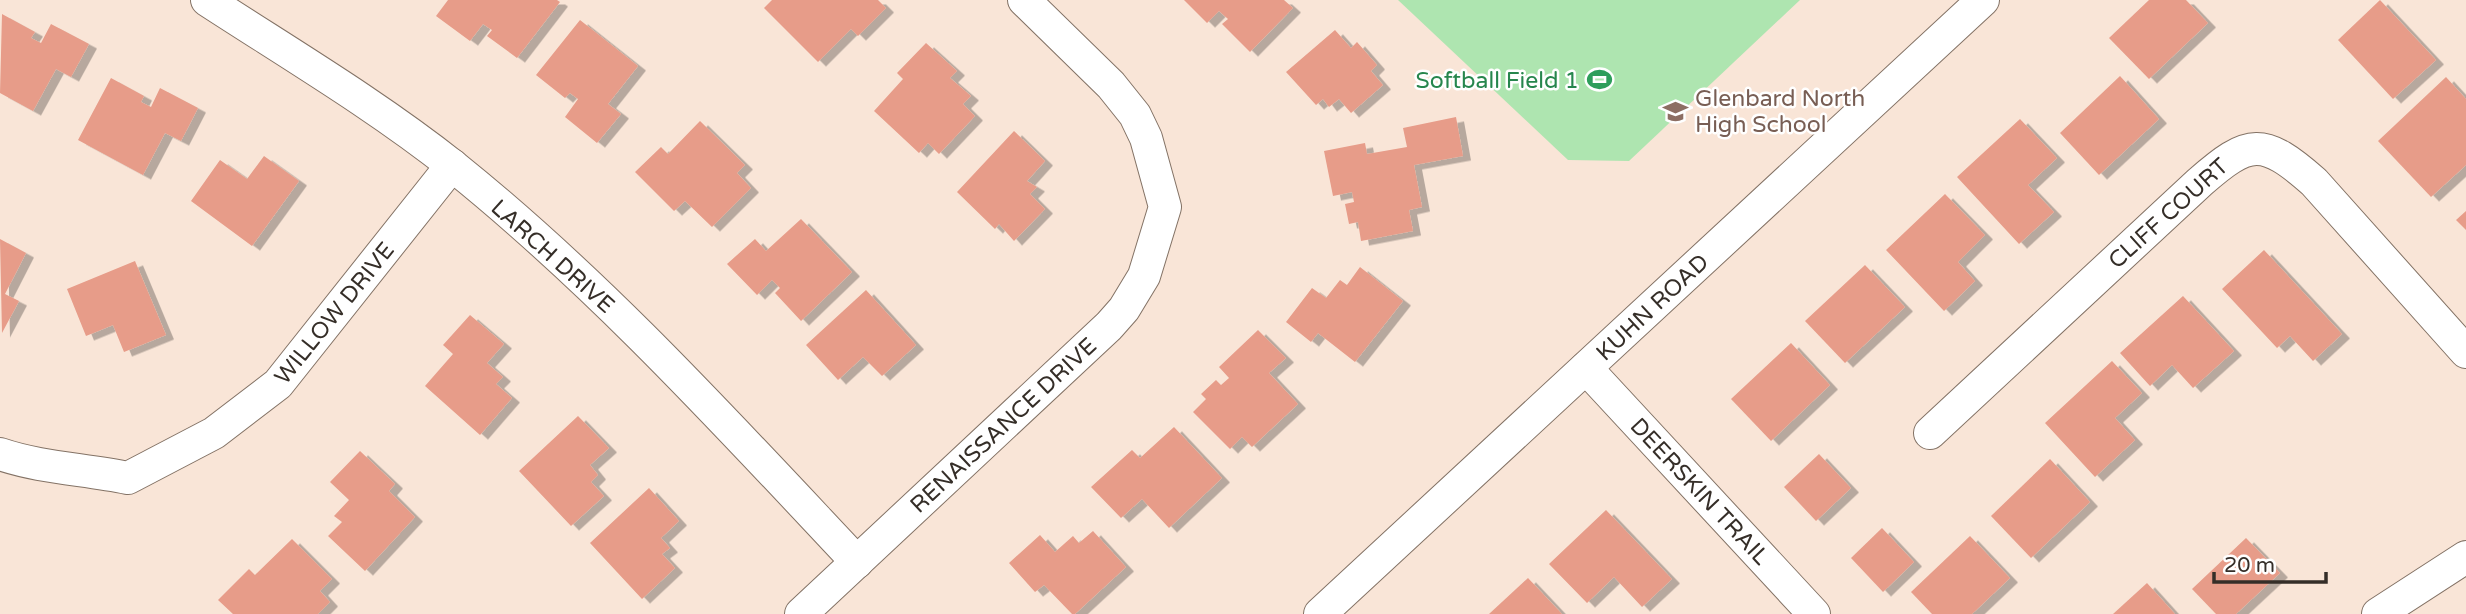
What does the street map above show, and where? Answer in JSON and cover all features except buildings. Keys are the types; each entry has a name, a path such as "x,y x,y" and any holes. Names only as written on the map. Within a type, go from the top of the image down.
{"street":[{"name":"LARCH DRIVE","path":"207,0 341,87 452,165 577,274 718,416 857,562"},
{"name":"RENAISSANCE DRIVE","path":"800,614 1124,309 1144,275 1165,207 1146,138 1135,115 1111,85 1024,0"},
{"name":"KUHN ROAD","path":"1320,614 1983,0"},
{"name":"CLIFF COURT","path":"1930,433 2231,155 2263,134 2314,182 2466,352"},
{"name":"WILLOW DRIVE","path":"0,454 27,463 84,469 128,478 226,425 278,384 452,165"},
{"name":"DEERSKIN TRAIL","path":"1586,368 1814,614"},
{"path":"2378,614 2466,557"}],"green space":[{"name":"Softball Field 1","path":"1398,0 1800,0 1629,161 1568,160"}],"place":[{"name":"Softball Field 1","path":"1599,80"},
{"name":"Glenbard North High School","path":"1675,111"}]}
